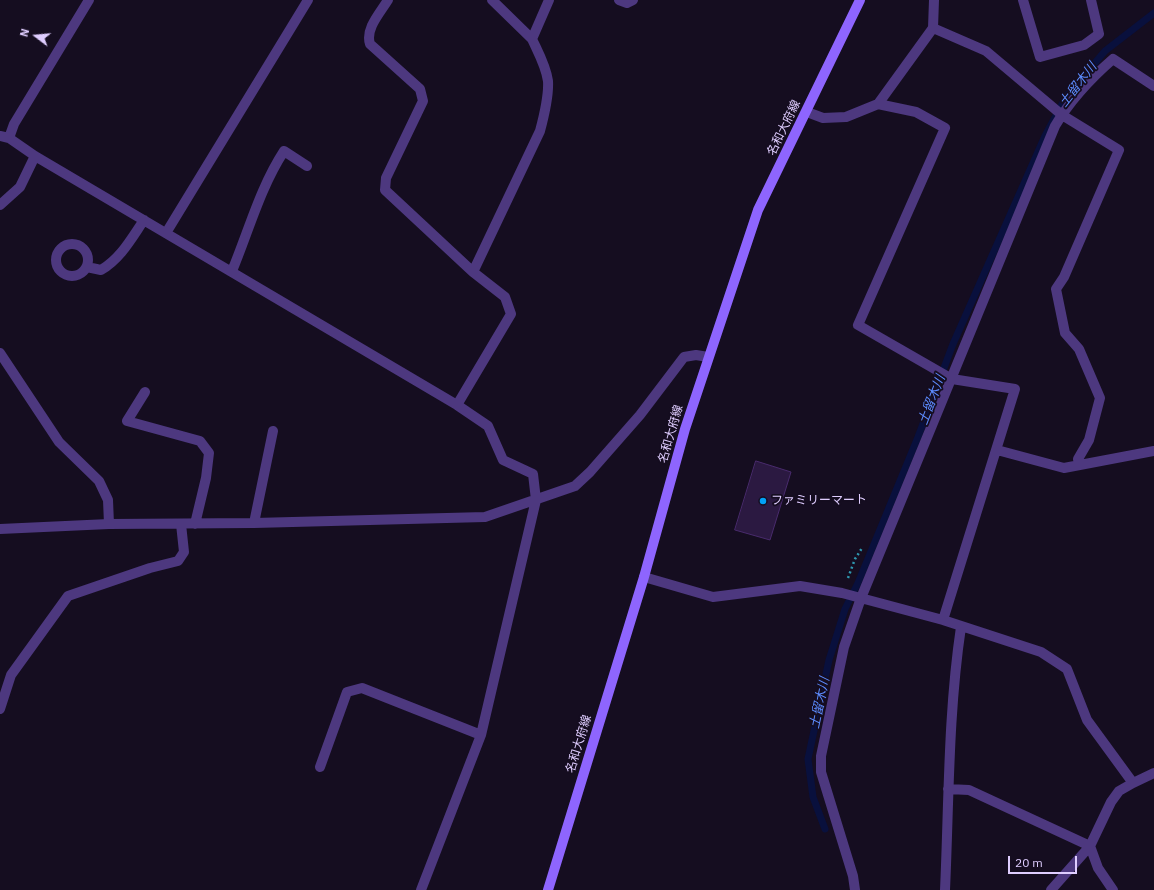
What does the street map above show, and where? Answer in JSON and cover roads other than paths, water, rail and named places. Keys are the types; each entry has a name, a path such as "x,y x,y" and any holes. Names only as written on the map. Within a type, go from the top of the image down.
{"main road":[{"name":"名和大府線","path":"548,890 644,577 708,357 758,210 807,112 860,0"}],"street":[{"path":"89,0 14,124 4,137 457,405 488,426 503,460 533,474 536,500 481,735 421,890"},
{"path":"166,233 308,0"},
{"path":"388,0 367,37 370,44 420,89 423,101 386,178 384,190 473,272 505,297 511,314 457,405"},
{"path":"473,272 540,131 544,115 548,81 542,60 532,39 492,0"},
{"path":"532,39 549,0"},
{"path":"618,0 627,3 633,0"},
{"path":"807,112 823,118 846,117 878,104 933,28 934,0"},
{"path":"1023,0 1040,57 1084,45 1099,34 1091,0"},
{"path":"933,28 986,52 1062,115 1119,150 1064,277 1056,289 1065,333 1078,349 1100,398 1089,440 1078,459 1079,465"},
{"path":"855,890 853,876 821,772 821,756 844,647 858,597 952,379 1052,133 1062,115 1074,97 1091,78 1113,59 1154,86"},
{"path":"878,104 916,112 945,128 858,325 952,379 1015,389 943,620"},
{"path":"232,271 251,224 261,191 284,151 307,166"},
{"path":"0,205 20,187 35,156"},
{"path":"87,267 101,270 112,263 126,248 144,220"},
{"path":"0,353 59,442 99,481 108,500 109,524"},
{"path":"0,529 109,524 254,523 485,517 575,486 590,472 640,415 684,357 696,355 708,357"},
{"path":"145,392 127,421 200,441 209,453 206,478 195,524"},
{"path":"254,523 273,432"},
{"path":"997,450 1064,468 1154,451"},
{"path":"0,709 11,675 68,596 150,568 178,561 184,552 181,524"},
{"path":"644,577 713,597 800,586 842,593 943,620 1041,652 1067,669 1087,720 1133,783"},
{"path":"945,890 948,789 961,627"},
{"path":"320,767 347,692 362,688 481,735"},
{"path":"1051,890 1090,846 1111,802 1119,791 1154,772"},
{"path":"948,789 969,790 1090,846 1098,868 1113,890"}],"waterway":[{"name":"土留木川","path":"825,829 813,797 808,759 829,660 845,609 858,583 918,437 953,344 1045,136 1066,97 1105,51 1154,13"}],"place":[{"name":"ファミリーマート","path":"763,501"}]}
